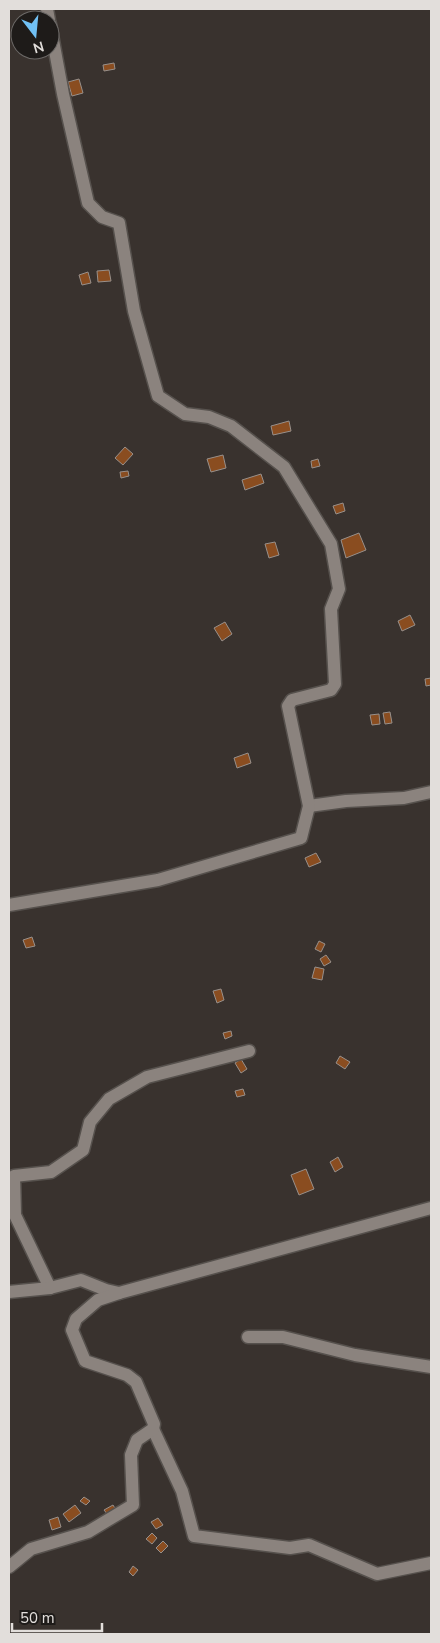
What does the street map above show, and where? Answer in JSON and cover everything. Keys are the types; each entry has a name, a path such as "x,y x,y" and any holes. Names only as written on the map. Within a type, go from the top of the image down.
{"street":[{"path":"9,905 158,880 301,838 309,806 288,706 292,700 330,690 335,684 331,609 339,589 331,544 284,467 231,426 209,417 185,414 158,396 134,311 120,223 102,216 88,203 57,60"},
{"path":"309,806 404,798 431,792"},
{"path":"50,1288 15,1215 14,1176 51,1172 83,1150 90,1122 109,1099 147,1077 249,1051"},
{"path":"431,1208 98,1300 76,1319 72,1330 85,1361 127,1375 136,1382 154,1424 153,1429 182,1491 194,1536 290,1548 308,1545 377,1574 431,1563"},
{"path":"9,1292 50,1288 81,1280 119,1293"},
{"path":"248,1337 283,1337 356,1355 431,1367"},
{"path":"9,1567 31,1549 88,1532 133,1505 131,1455 137,1440 153,1429"}],"building":[{"path":"114,63 115,69 104,71 103,65"},
{"path":"79,79 83,93 72,96 68,82"},
{"path":"109,270 111,281 98,282 97,271"},
{"path":"88,272 91,283 82,285 79,275"},
{"path":"289,421 291,431 273,435 271,426"},
{"path":"125,447 133,454 123,465 115,458"},
{"path":"223,455 226,468 211,472 207,459"},
{"path":"318,459 320,466 312,468 311,461"},
{"path":"128,471 129,476 121,478 120,472"},
{"path":"261,474 264,483 245,490 242,480"},
{"path":"343,503 345,511 336,514 333,506"},
{"path":"359,533 366,550 346,558 341,540"},
{"path":"275,542 279,555 269,558 265,544"},
{"path":"410,615 415,625 402,631 398,621"},
{"path":"225,622 232,634 222,641 214,628"},
{"path":"431,678 431,685 426,686 425,679"},
{"path":"390,712 392,723 385,724 383,713"},
{"path":"379,714 380,724 372,725 370,715"},
{"path":"248,753 251,763 237,768 234,758"},
{"path":"316,853 321,862 309,867 305,858"},
{"path":"32,937 35,946 26,948 23,940"},
{"path":"319,941 325,944 321,952 315,949"},
{"path":"326,955 331,962 324,966 320,959"},
{"path":"315,967 324,969 322,980 312,978"},
{"path":"221,989 224,1000 217,1003 213,991"},
{"path":"231,1031 232,1036 225,1039 223,1033"},
{"path":"340,1056 350,1062 345,1069 336,1063"},
{"path":"241,1059 247,1069 241,1073 235,1063"},
{"path":"243,1089 245,1095 237,1097 235,1091"},
{"path":"338,1157 343,1167 335,1172 330,1162"},
{"path":"306,1169 314,1189 299,1195 291,1175"},
{"path":"84,1497 90,1501 86,1505 80,1501"},
{"path":"75,1505 81,1513 69,1522 63,1514"},
{"path":"113,1505 116,1510 108,1515 104,1510"},
{"path":"58,1517 61,1527 52,1530 49,1520"},
{"path":"158,1518 163,1525 156,1529 151,1522"},
{"path":"152,1533 157,1538 152,1544 146,1539"},
{"path":"163,1541 168,1546 161,1553 156,1548"},
{"path":"133,1566 138,1570 133,1576 129,1572"}]}
